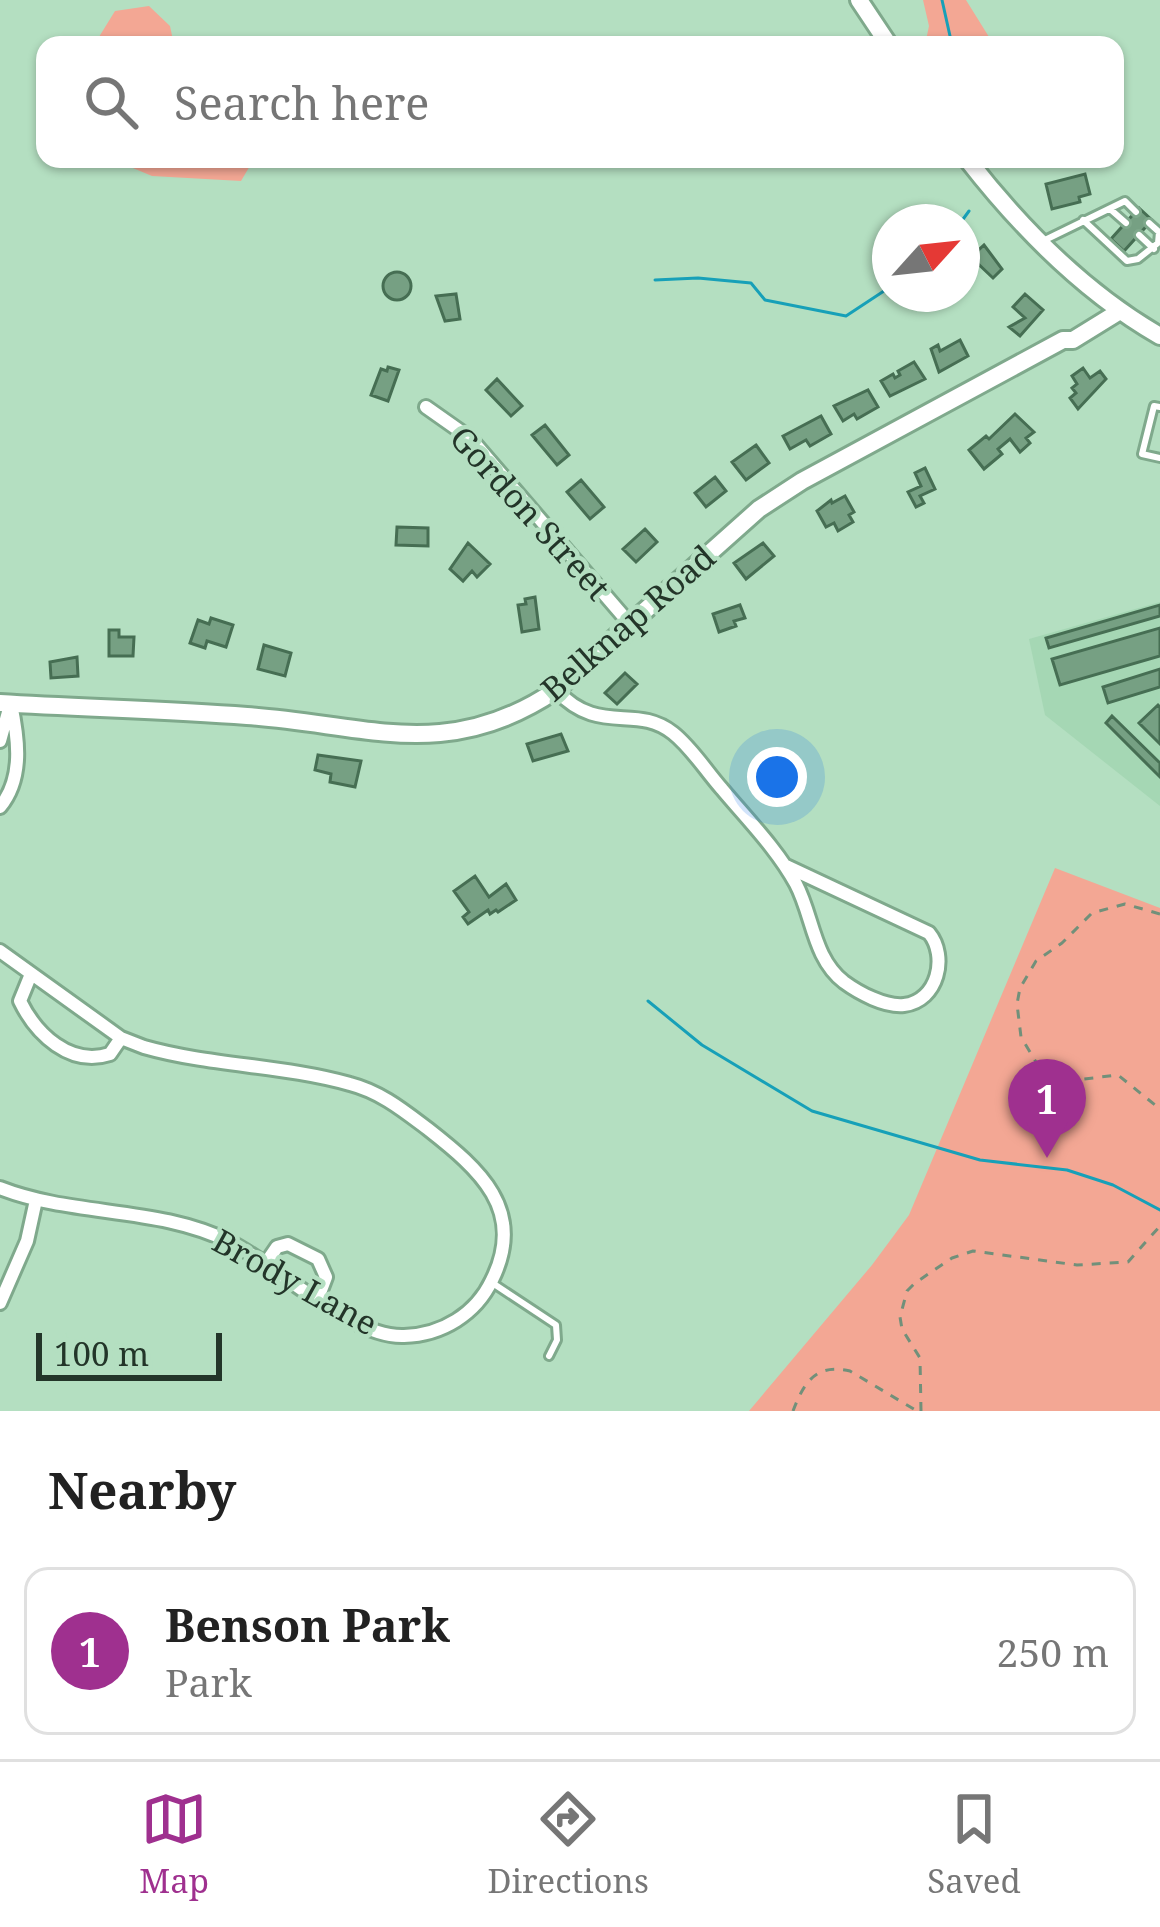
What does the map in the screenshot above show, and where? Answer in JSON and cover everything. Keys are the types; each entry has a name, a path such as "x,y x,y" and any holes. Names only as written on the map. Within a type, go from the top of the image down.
{"street":[{"path":"859,0 883,36"},
{"path":"975,168 1042,242 1120,311 1160,336"},
{"name":"Belknap Road","path":"5,704 248,716 344,730 438,735 479,729 529,709 556,690 759,509 802,481 1120,311"},
{"name":"Gordon Street","path":"426,406 470,438 630,624"},
{"path":"556,690 592,717 648,721 676,735 786,866 823,957 844,981 897,1005 911,1003 928,991 940,957 929,932 786,866"},
{"path":"0,741 5,704"},
{"path":"0,807 8,797 16,764 17,737 5,704"},
{"path":"0,951 122,1038 168,1054 352,1084 395,1104 477,1169 495,1197 503,1238 491,1282"},
{"path":"31,974 20,1001 52,1042 96,1058 110,1054 122,1038"},
{"name":"Brody Lane","path":"0,1188 36,1200 194,1227 266,1262 368,1330 409,1336 433,1331 463,1316 491,1282"},
{"path":"0,1304 26,1241 36,1200"},
{"path":"266,1262 275,1249 287,1244 317,1259 326,1274 319,1298"}],"lane":[{"path":"1042,242 1125,201 1136,212"},
{"path":"1110,208 1126,223"},
{"path":"1083,220 1127,262 1154,249 1159,232 1149,223"},
{"path":"1139,235 1154,249"},
{"path":"1160,407 1154,406 1142,454 1160,458"},
{"path":"491,1282 556,1324 557,1340 549,1356"}],"path":[{"path":"1160,914 1126,904 1092,913 1025,973 1017,1004 1021,1037 1036,1061 1084,1079 1118,1075 1160,1108"},
{"path":"794,1411 814,1373 837,1368 919,1411 920,1358 900,1318 907,1291 952,1258 973,1251 1077,1265 1128,1262 1160,1226"}],"shaded area":[{"path":"923,0 966,0 988,36 927,36"},
{"path":"149,6 170,26 172,36 100,36 115,11"},
{"path":"133,168 249,168 241,181 152,176"},
{"path":"1160,602 1160,806 1045,715 1029,639"},
{"path":"1055,868 1160,908 1160,1411 749,1411 909,1215"}],"building":[{"path":"1085,174 1090,194 1079,197 1080,202 1052,209 1046,184"},
{"path":"1139,208 1152,220 1124,251 1111,239"},
{"path":"984,245 1002,269 993,278 980,266"},
{"path":"397,272 407,276 411,286 407,296 397,300 387,296 383,286 387,276"},
{"path":"456,294 460,319 445,321 436,296"},
{"path":"1025,294 1043,310 1020,336 1009,327 1025,318 1013,307"},
{"path":"960,340 968,356 939,372 931,349 938,345 940,351"},
{"path":"914,362 925,379 890,396 881,381 893,374 895,378"},
{"path":"1083,368 1090,378 1100,371 1106,379 1078,409 1070,398 1077,384 1072,376"},
{"path":"381,369 399,370 388,401 371,395"},
{"path":"497,379 522,406 511,416 486,390"},
{"path":"868,390 878,407 843,421 834,406"},
{"path":"1015,414 1034,432 1026,438 1030,443 1020,452 1010,439 998,449 1002,454 984,469 969,450 986,436 989,439"},
{"path":"821,416 831,434 810,446 806,440 790,449 783,436"},
{"path":"545,425 569,455 557,465 532,435"},
{"path":"756,445 769,463 746,480 732,462"},
{"path":"925,468 935,489 920,496 924,503 916,507 908,492 921,486 915,473"},
{"path":"715,477 726,491 706,507 695,493"},
{"path":"581,480 604,507 590,519 567,492"},
{"path":"845,496 854,512 849,515 853,522 838,531 834,523 826,527 817,511"},
{"path":"397,527 428,528 428,546 396,545"},
{"path":"645,529 657,542 636,562 623,549"},
{"path":"468,543 490,564 477,577 472,571 463,581 450,569"},
{"path":"763,543 774,556 746,579 734,563"},
{"path":"535,597 539,629 522,632 518,605"},
{"path":"740,605 745,618 719,632 713,614"},
{"path":"1160,605 1160,616 1049,648 1046,638"},
{"path":"211,618 233,625 226,647 207,641 205,648 190,643 198,620 209,624"},
{"path":"1160,628 1160,656 1060,685 1052,659"},
{"path":"109,630 119,630 119,637 134,637 133,656 109,656"},
{"path":"264,645 291,653 285,676 258,669"},
{"path":"77,657 78,676 51,678 50,662"},
{"path":"1160,669 1160,687 1108,703 1103,687"},
{"path":"625,673 637,684 617,704 605,693"},
{"path":"1160,707 1160,744 1139,723"},
{"path":"1112,716 1160,763 1160,777 1106,723"},
{"path":"561,734 568,751 533,761 527,744"},
{"path":"318,755 361,761 355,787 330,782 331,774 315,770"},
{"path":"475,876 489,897 506,884 516,900 468,924 463,917 469,912 454,891"}],"waterway":[{"path":"942,0 950,36"},
{"path":"655,280 751,283 765,300 846,316 872,299"},
{"path":"648,1001 702,1045 812,1111 980,1160 1067,1170 1113,1185 1160,1210"}],"place":[{"name":"Benson Park","path":"1047,1158"}]}
